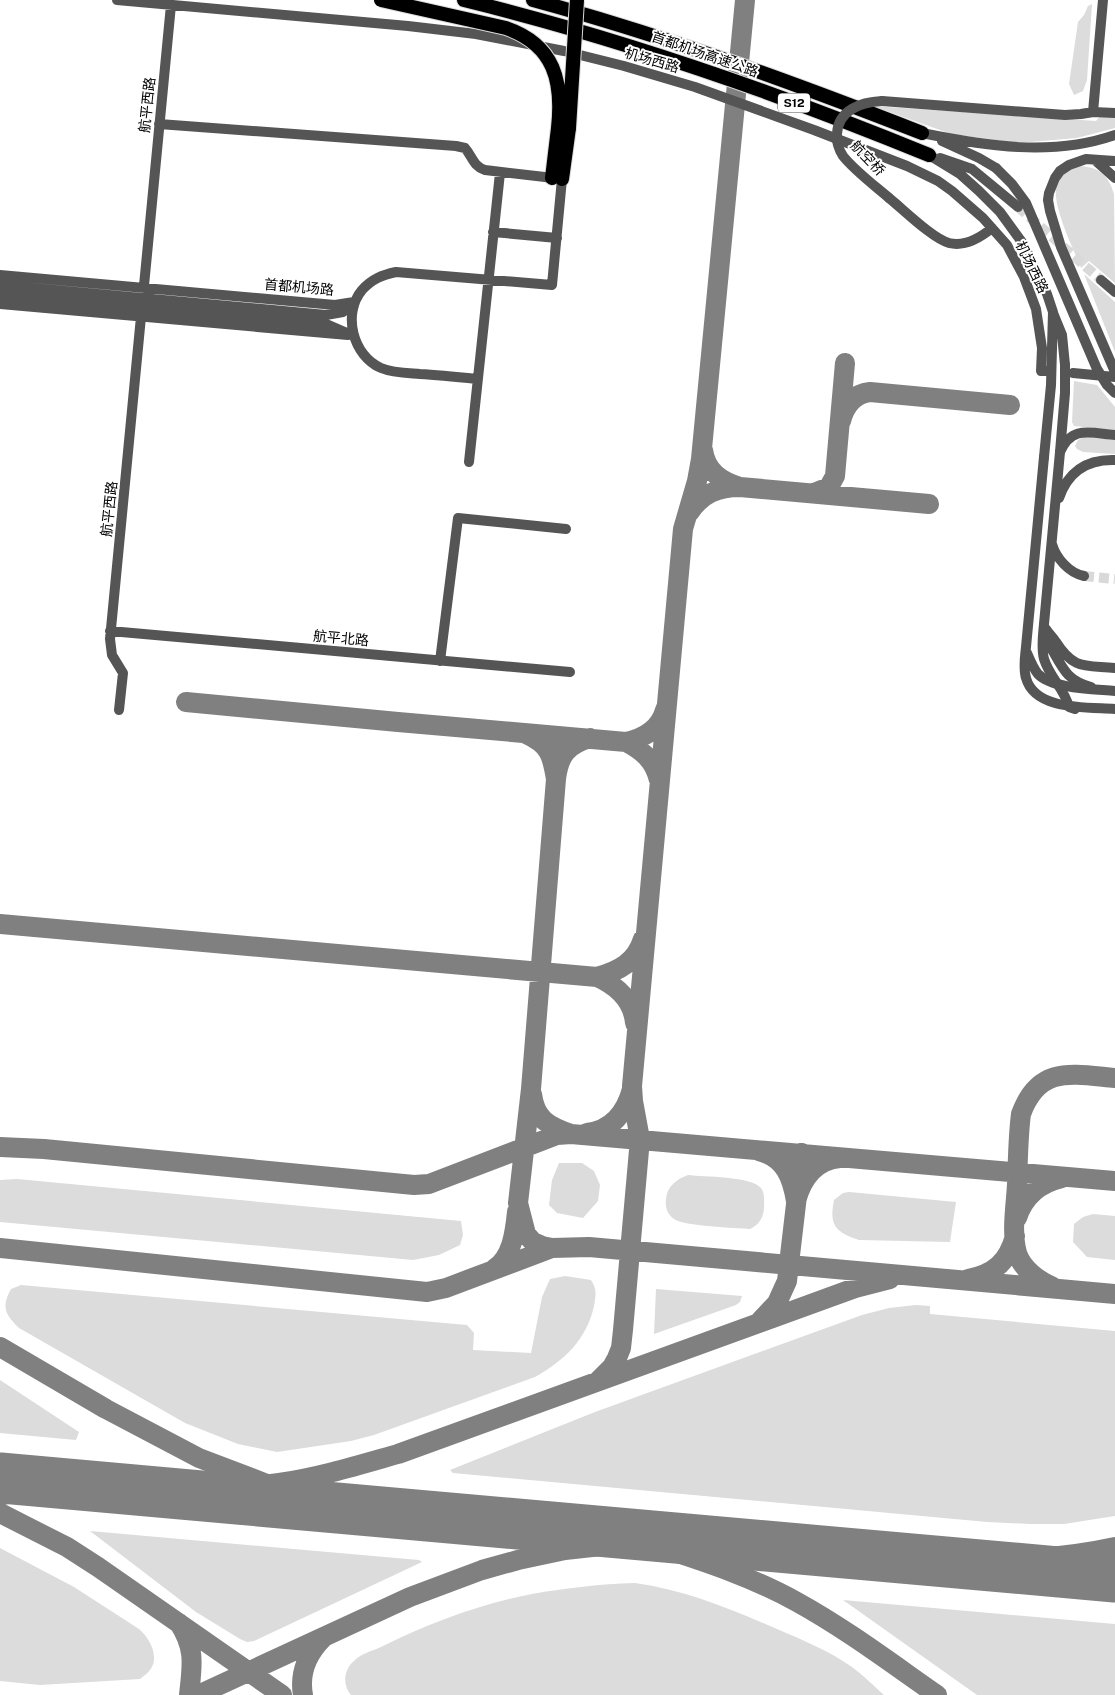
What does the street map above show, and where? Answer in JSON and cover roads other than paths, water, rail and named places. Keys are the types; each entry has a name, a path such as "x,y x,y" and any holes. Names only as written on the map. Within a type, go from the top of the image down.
{"highway":[{"path":"381,0 506,28 529,40 546,56 556,75 563,128"},
{"name":"首都机场高速公路","path":"464,0 658,54 770,94 929,155"},
{"name":"首都机场高速公路","path":"533,0 621,24 677,42 922,133"},
{"path":"557,178 577,0"}],"street":[{"name":"机场西路","path":"117,0 408,26 476,34 564,51 624,66 695,87 814,130 938,181 973,208 992,228 1012,254 1032,300 1041,338 1044,371"},
{"path":"1094,112 1104,0"},
{"name":"航平西路","path":"119,710 123,673 112,655 110,631 171,5"},
{"name":"航空桥","path":"992,228 967,243 949,243 929,230 889,198 842,155 836,137 839,123 843,116 849,110 861,104 882,101 1065,115 1094,112 1115,113"},
{"path":"159,124 456,146 465,148 480,168 500,173 557,178 557,238 552,285 396,272 382,275 370,282 361,291 355,302 352,326 354,336 356,344 368,360 382,368 398,372 477,379"},
{"path":"922,133 977,144 1020,148 1061,146 1115,135"},
{"path":"922,133 979,158 996,168 1012,184 1026,203 1094,363 1102,379 1115,394"},
{"path":"929,155 962,164 972,169 1018,207"},
{"path":"929,155 960,174 980,191 1009,223 1030,256 1062,334 1065,392 1044,624 1044,657 1054,679 1065,694 1069,708 1115,711"},
{"path":"1115,160 1096,161 1086,159 1069,165 1058,173 1048,195 1049,207 1061,247 1115,372"},
{"path":"1096,161 1115,178"},
{"path":"469,462 500,173"},
{"path":"493,232 557,238"},
{"name":"首都机场路","path":"0,275 41,279 256,327 354,336"},
{"path":"38,307 51,294 41,279"},
{"path":"1101,280 1115,292"},
{"name":"首都机场路","path":"0,285 51,294 242,311 326,315 343,312 355,302"},
{"name":"首都机场路","path":"0,294 51,294"},
{"path":"256,327 242,311 261,298"},
{"name":"首都机场路","path":"0,304 38,307 261,298 335,305 355,302"},
{"path":"1052,307 1051,385 1026,647 1026,678 1031,688 1043,699 1058,704 1115,711"},
{"name":"首都机场路","path":"242,311 324,323 354,336"},
{"path":"1073,373 1115,377"},
{"path":"1060,452 1066,441 1078,433 1115,435"},
{"path":"1053,518 1063,486 1072,474 1090,463 1102,460 1115,460"},
{"path":"440,661 458,518 566,529"},
{"path":"1051,538 1055,552 1060,559 1074,572 1084,576"},
{"path":"1044,624 1046,639 1066,674 1083,684 1115,690"},
{"path":"1044,624 1060,650 1071,661 1086,665 1115,668"},
{"name":"航平北路","path":"110,631 570,672"},
{"path":"1026,647 1036,670 1047,680 1059,684 1115,690"}],"tunnel":[{"path":"1018,207 1101,280"},
{"path":"1084,576 1115,579"}]}
